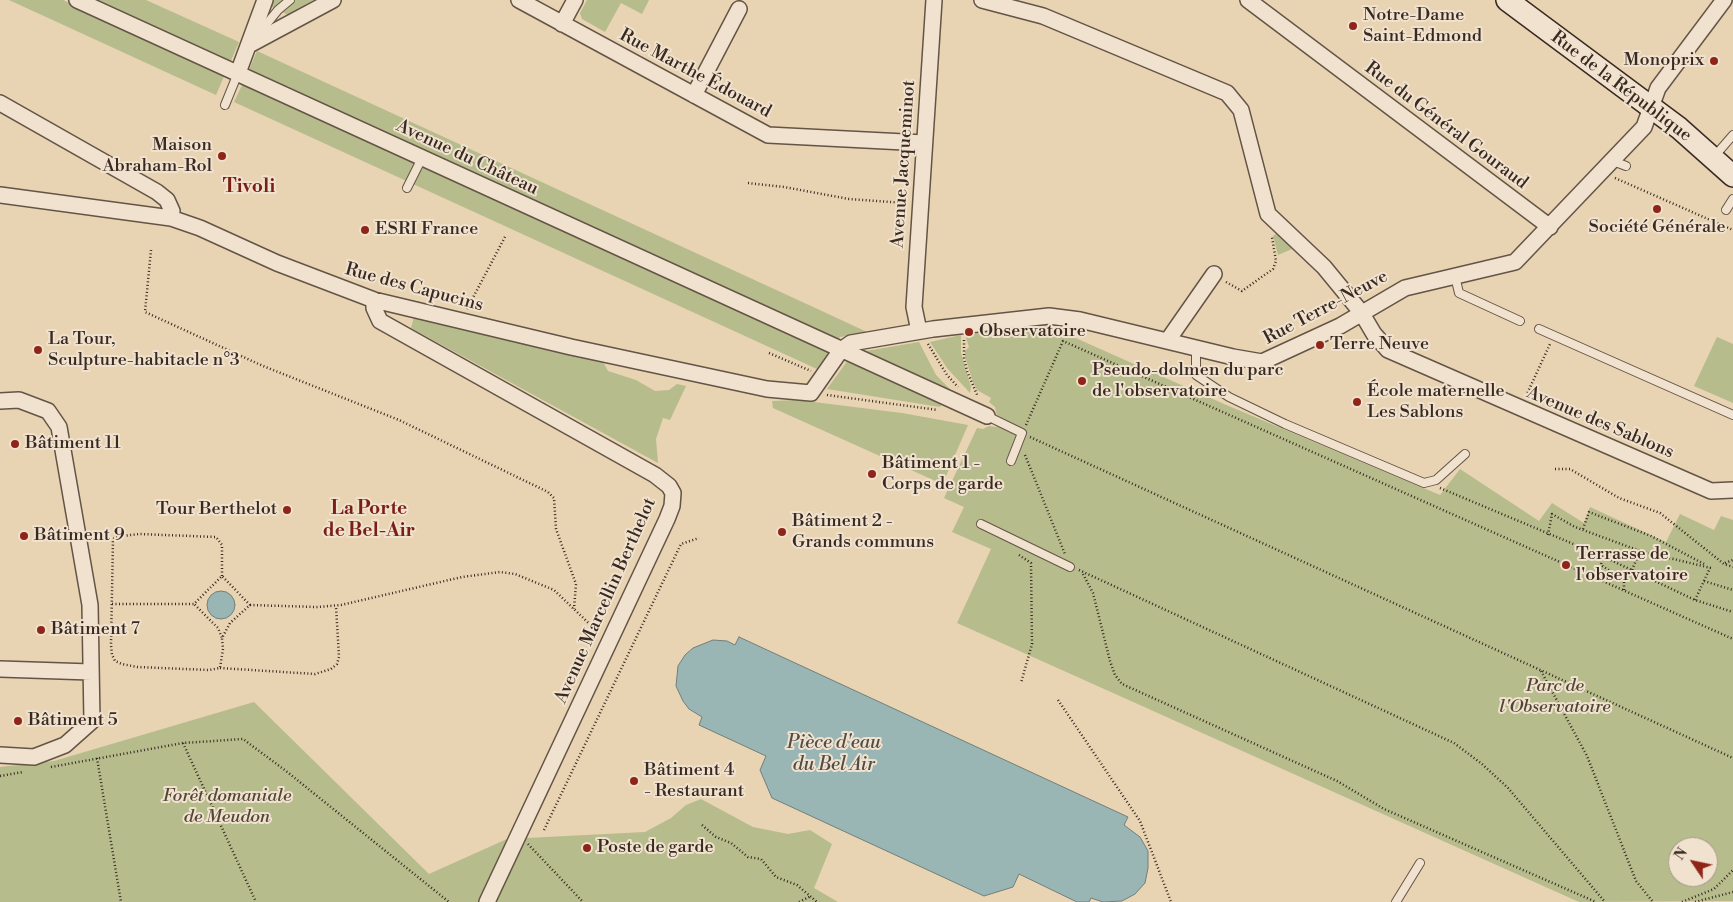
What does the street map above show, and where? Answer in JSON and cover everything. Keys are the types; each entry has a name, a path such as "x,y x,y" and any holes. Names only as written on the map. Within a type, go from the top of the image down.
{"main road":[{"name":"Rue de la République","path":"1507,0 1652,107 1733,176"}],"street":[{"name":"Avenue du Château","path":"77,0 987,416"},
{"path":"238,73 251,44 266,0"},
{"path":"251,44 333,0"},
{"name":"Rue Marthe Édouard","path":"519,0 768,136 924,143"},
{"path":"562,24 575,0"},
{"name":"Avenue Jacqueminot","path":"919,331 914,308 934,0"},
{"name":"Avenue des Sablons","path":"982,0 1043,16 1228,93 1241,110 1268,214 1324,267 1361,312 1382,344 1395,355 1711,490 1733,490"},
{"name":"Rue du Général Gouraud","path":"1248,0 1550,227"},
{"name":"Rue Terre-Neuve","path":"841,350 851,343 919,331 1049,316 1080,320 1262,362 1310,340 1406,288 1516,262 1614,166 1644,127 1658,88 1715,4"},
{"path":"694,95 739,9"},
{"path":"0,103 168,200 172,211 171,218"},
{"name":"Rue des Capucins","path":"0,195 171,218 200,228 277,263 374,300 572,347 767,389 811,393"},
{"path":"1168,340 1214,274"},
{"name":"Avenue Marcellin Berthelot","path":"374,300 374,308 380,321 646,470 669,486 673,493 667,519 487,902"},
{"path":"811,393 841,350"},
{"path":"0,401 19,400 48,411 59,428 90,605 92,721 65,745 34,757 0,755"},
{"path":"0,669 91,672"}],"lane":[{"path":"251,44 278,10 290,0"},
{"path":"225,105 238,73"},
{"path":"1712,158 1733,135"},
{"path":"407,188 422,158"},
{"path":"1726,210 1733,199"},
{"path":"1455,276 1459,293 1520,321"},
{"path":"1539,329 1733,415"},
{"path":"1196,347 1196,375 1229,397 1285,424 1424,483 1436,480 1465,454"},
{"path":"987,416 1022,434 1011,461"},
{"path":"982,524 1070,567"},
{"path":"1396,902 1420,863"}],"path":[{"path":"1614,166 1733,230"},
{"path":"748,183 784,186 849,200 920,204"},
{"path":"461,321 506,235"},
{"path":"151,250 145,312 263,366 400,420 548,492 554,498 556,529 576,584 574,609"},
{"path":"1214,274 1242,291 1273,269 1276,261"},
{"path":"967,325 964,335 964,358 967,372 987,416"},
{"path":"919,331 947,376 960,389"},
{"path":"1606,902 1508,788 1482,764 1454,743 1070,567 1025,460 1022,434 1063,341 1733,638"},
{"path":"1534,379 1548,349"},
{"path":"769,353 823,376"},
{"path":"811,393 939,410"},
{"path":"1022,434 1733,758"},
{"path":"1555,469 1570,469 1619,498 1660,513 1724,564 1733,567"},
{"path":"1583,529 1589,512 1652,536 1711,568"},
{"path":"1711,568 1640,551 1583,529 1552,514 1548,535 1602,556 1695,600 1733,612"},
{"path":"250,605 222,576 222,545 216,537 139,534 115,537 113,540 112,656 122,664 161,669 209,670 220,668 315,674 331,669 337,664 339,657 336,605"},
{"path":"544,830 681,544 699,538"},
{"path":"1632,570 1640,551"},
{"path":"1016,554 1031,563 1032,644 1021,683"},
{"path":"1602,556 1601,565 1624,580 1624,590"},
{"path":"1724,564 1733,560"},
{"path":"1695,600 1711,568"},
{"path":"222,638 230,623 250,605 336,605 462,577 500,572 515,574 542,583 554,590 599,632 610,639"},
{"path":"1083,572 1093,593 1110,661 1115,675 1122,684 1337,781 1384,809 1596,902"},
{"path":"112,604 194,604 222,576"},
{"path":"1704,581 1733,590"},
{"path":"194,604 218,628 222,638 223,649 220,668"},
{"path":"1541,671 1587,756 1636,881 1653,902"},
{"path":"1058,700 1140,821 1170,902"},
{"path":"49,767 183,743 243,739 286,771 449,902"},
{"path":"183,743 256,902"},
{"path":"97,758 121,902"},
{"path":"0,776 29,770"},
{"path":"702,825 716,837 731,843 748,858 761,859 776,877 797,885 817,902"},
{"path":"519,834 583,902"},
{"path":"1682,902 1714,889 1733,870"},
{"path":"1695,902 1733,892"},
{"path":"799,902 811,896"}],"green space":[{"path":"9,0 63,0 225,74 216,95"},
{"path":"91,0 146,0 239,42 230,63"},
{"path":"272,0 313,0 288,15 270,6"},
{"path":"587,0 649,0 642,14 621,3 605,32 582,19 580,13"},
{"path":"257,51 867,332 840,337 837,341 248,72"},
{"path":"244,81 829,351 817,369 234,102"},
{"path":"1277,233 1292,249 1278,255 1273,236"},
{"path":"414,317 603,362 608,371 636,380 655,391 669,390 677,384 686,386 670,420 663,418 656,439 658,463 411,328"},
{"name":"Parc de l'Observatoire","path":"1044,324 1224,404 1440,495 1460,469 1539,521 1552,503 1584,523 1590,507 1666,542 1680,514 1714,530 1721,516 1733,520 1733,901 1579,902 957,623 991,549 952,532 964,507 944,498 977,428 996,427 1001,417 997,416 995,407 989,402 991,398 977,390 973,382 965,357 965,351 969,347 965,335"},
{"path":"961,335 961,353 971,387 970,393 947,368 930,342"},
{"path":"1717,337 1733,344 1733,403 1694,386"},
{"path":"919,342 936,375 950,389 947,392 860,352"},
{"path":"848,360 943,403 940,407 827,389"},
{"path":"798,400 902,413 968,425 946,476 940,483 773,408 772,401"},
{"name":"Forêt domaniale de Meudon","path":"254,702 429,874 507,839 645,832 671,818 686,805 701,799 753,827 788,834 810,830 832,844 814,888 838,902 0,902 0,767 54,761"}],"water":[{"path":"221,591 231,595 235,605 231,615 221,619 211,615 207,605 211,595"},
{"name":"Pièce d'eau du Bel Air","path":"739,637 1128,817 1124,825 1140,837 1148,851 1148,868 1145,883 1135,894 1122,901 1103,902 1091,898 1089,902 1077,902 1019,874 1013,887 984,896 772,798 760,770 766,756 699,725 702,717 689,709 676,686 678,666 685,655 693,648 713,640 727,641 735,645"}],"place":[{"name":"Notre-Dame Saint-Edmond","path":"1353,26"},
{"name":"Monoprix","path":"1714,61"},
{"name":"Maison Abraham-Rol","path":"222,156"},
{"name":"Société Générale","path":"1657,209"},
{"name":"ESRI France","path":"365,230"},
{"name":"Observatoire","path":"969,332"},
{"name":"Terre Neuve","path":"1320,345"},
{"name":"La Tour, Sculpture-habitacle n°3","path":"38,350"},
{"name":"Pseudo-dolmen du parc de l'observatoire","path":"1082,381"},
{"name":"École maternelle Les Sablons","path":"1357,402"},
{"name":"Bâtiment 11","path":"15,444"},
{"name":"Bâtiment 1 - Corps de garde","path":"872,474"},
{"name":"Tour Berthelot","path":"287,510"},
{"name":"Bâtiment 2 - Grands communs","path":"782,532"},
{"name":"Bâtiment 9","path":"24,536"},
{"name":"Terrasse de l'observatoire","path":"1566,565"},
{"name":"Bâtiment 7","path":"41,630"},
{"name":"Bâtiment 5","path":"18,721"},
{"name":"Bâtiment 4 - Restaurant","path":"634,781"},
{"name":"Poste de garde","path":"587,848"}],"district":[{"name":"Tivoli","path":"249,187"},
{"name":"La Porte de Bel-Air","path":"369,520"}]}
